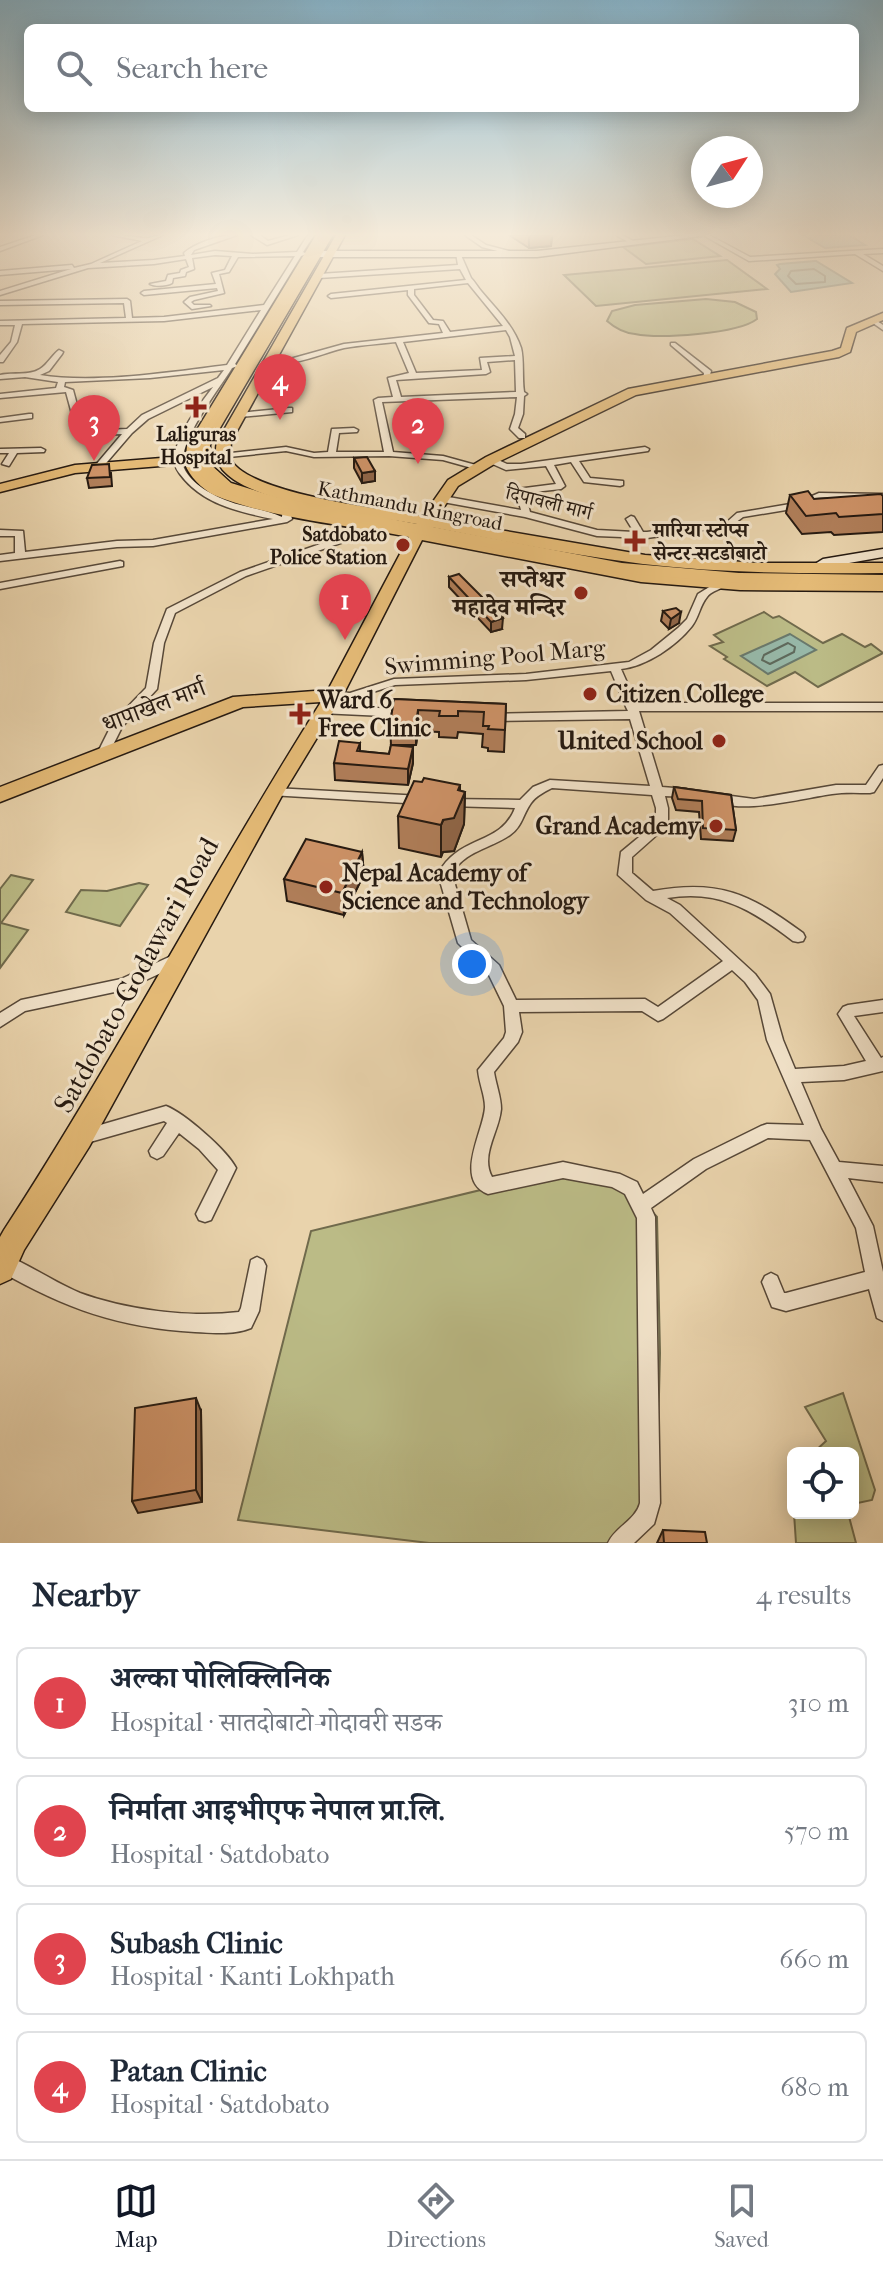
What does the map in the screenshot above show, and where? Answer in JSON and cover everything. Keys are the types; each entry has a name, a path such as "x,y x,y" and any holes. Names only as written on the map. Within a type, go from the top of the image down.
{"highway":[{"path":"201,459 287,307"},
{"name":"Kathmandu Ringroad","path":"201,459 214,478 241,493 548,556 652,572 748,579 883,577"}],"main road":[{"path":"201,459 198,437 238,366 279,307"},
{"path":"302,307 224,442 201,459 195,472 212,488 287,514 366,525 422,528 641,559 718,566 883,568"},
{"name":"Satdobato-Godawari Road","path":"2,1266 7,1238 79,1138 274,792 329,702 422,528 453,483 625,394 835,354 846,350 851,330 879,322"},
{"path":"0,488 75,469 201,459"},
{"path":"422,528 612,573 719,584 883,586"},
{"name":"धापाखेल मार्ग","path":"0,795 240,701 329,702"}],"street":[{"path":"128,307 129,319"},
{"path":"0,323 200,315 267,307"},
{"path":"238,366 236,355 267,307"},
{"path":"419,307 431,322 441,322 448,335"},
{"path":"491,307 506,328 518,354 524,403 514,429 522,436"},
{"path":"200,315 204,328"},
{"path":"19,324 14,342 0,362 17,371 63,384 69,390 81,434 129,431"},
{"path":"273,360 290,361 344,346 506,328"},
{"path":"399,341 413,375"},
{"path":"673,344 708,373 706,377"},
{"path":"485,351 518,354"},
{"path":"32,376 46,369 59,352"},
{"path":"398,400 392,378 486,372 483,360 518,354"},
{"path":"98,467 129,431 156,410 221,380 238,366"},
{"path":"0,396 63,384 183,375 238,366"},
{"path":"0,377 17,371"},
{"path":"221,380 187,435 201,459 286,449 332,455 389,454 443,458 506,467 549,464 645,449"},
{"path":"389,454 378,400 523,394"},
{"path":"240,415 289,410"},
{"path":"0,420 29,416"},
{"path":"332,455 335,431 354,430"},
{"path":"0,451 41,450"},
{"path":"6,464 15,451"},
{"path":"573,459 587,480 620,483"},
{"path":"526,514 520,491 561,486 549,464"},
{"name":"दिपावली मार्ग","path":"443,499 526,514 597,533 640,535 731,523 740,515 798,505 819,496 883,497"},
{"path":"0,558 20,553 153,543 287,514"},
{"path":"631,519 640,535"},
{"path":"103,754 117,725 151,689 159,643 171,611 243,574 349,537 366,525"},
{"path":"0,533 20,533 20,553"},
{"path":"814,569 828,562 883,553"},
{"path":"0,586 120,564"},
{"name":"Swimming Pool Marg","path":"329,702 394,682 526,677 642,662 692,622 700,598 719,584"},
{"path":"615,667 659,789 662,825 626,855 625,875 651,896 675,909 750,978 765,998 775,1040 815,1133 864,1226 883,1312"},
{"path":"329,702 425,714"},
{"path":"472,717 883,707"},
{"path":"619,1543 647,1517 650,1503 646,1217 631,1188 614,1180 563,1170 499,1185 488,1186 484,1182 479,1169 482,1144 493,1109 486,1070 510,1042 514,1032 511,1006 494,969 465,943 445,874 448,866 463,854 508,831 517,819 520,804 531,791 550,784 659,789 754,803 836,789 879,788 883,769"},
{"path":"274,792 520,804"},
{"path":"651,896 686,888 733,896 769,915 798,937"},
{"path":"0,1021 21,1006 124,984 180,958"},
{"path":"511,1006 645,1005 658,1015 731,963"},
{"path":"793,1076 844,1073 880,1064 845,1014 883,1006"},
{"path":"79,1138 166,1113 228,1168 205,1214"},
{"path":"157,1151 178,1121"},
{"path":"641,1205 700,1164 767,1131 815,1133"},
{"path":"835,1169 883,1174"},
{"path":"2,1266 78,1301 110,1310 188,1322 234,1323 244,1321 250,1311 257,1266"},
{"path":"771,1282 778,1301 786,1302 877,1278"}],"green space":[{"path":"627,307 746,307 756,312 757,319 716,332 662,336 627,333 616,328 607,321 612,311"},
{"path":"764,612 773,618 779,616 823,643 842,634 865,647 871,644 883,653 818,687 795,672 767,686 724,659 727,657 710,646 723,642 714,635"},
{"path":"11,875 33,880 1,923 28,930 0,968 0,889"},
{"path":"139,883 148,885 120,926 66,912 81,890 107,891"},
{"path":"559,1171 631,1188 657,1217 660,1353 656,1517 630,1543 429,1543 238,1520 311,1231"},
{"path":"843,1393 875,1490 872,1500 859,1503 859,1447 820,1447 826,1441 805,1407"},
{"path":"794,1519 850,1519 856,1543 796,1543"}],"water":[{"path":"790,634 816,650 768,674 741,656"}],"building":[{"path":"367,457 375,471 362,473 354,458"},
{"path":"109,464 110,477 87,478 92,465"},
{"path":"808,491 814,499 881,494 883,514 806,516 790,495"},
{"path":"459,574 503,618 491,622 449,577"},
{"path":"351,597 365,597 363,606 352,606"},
{"path":"676,608 681,612 671,619 663,611"},
{"path":"394,699 506,704 505,730 483,726 484,712 458,711 458,716 439,716 440,711 418,710 416,723 390,724"},
{"path":"339,741 360,743 357,751 389,754 391,745 413,747 408,769 334,763"},
{"path":"424,778 460,785 458,790 465,792 454,818 443,820 441,825 398,816 414,781 422,782"},
{"path":"674,787 731,795 736,830 703,828 702,801 678,799"},
{"path":"306,839 362,852 342,893 284,879"},
{"path":"196,1398 196,1490 132,1501 135,1408"},
{"path":"663,1530 705,1532 707,1543 664,1543"}],"place":[{"name":"Laliguras Hospital","path":"196,407"},
{"name":"Patan Clinic","path":"280,420"},
{"name":"Subash Clinic","path":"94,461"},
{"name":"निर्माता आइभीएफ नेपाल प्रा.लि.","path":"418,464"},
{"name":"मारिया स्टोप्स सेन्टर-सटडोबाटो","path":"635,541"},
{"name":"Satdobato Police Station","path":"403,545"},
{"name":"सप्तेश्वर महादेव मन्दिर","path":"581,593"},
{"name":"अल्का पोलिक्लिनिक","path":"345,640"},
{"name":"Citizen College","path":"590,694"},
{"name":"Ward 6 Free Clinic","path":"300,714"},
{"name":"United School","path":"719,741"},
{"name":"Grand Academy","path":"716,826"},
{"name":"Nepal Academy of Science and Technology","path":"326,887"}]}
